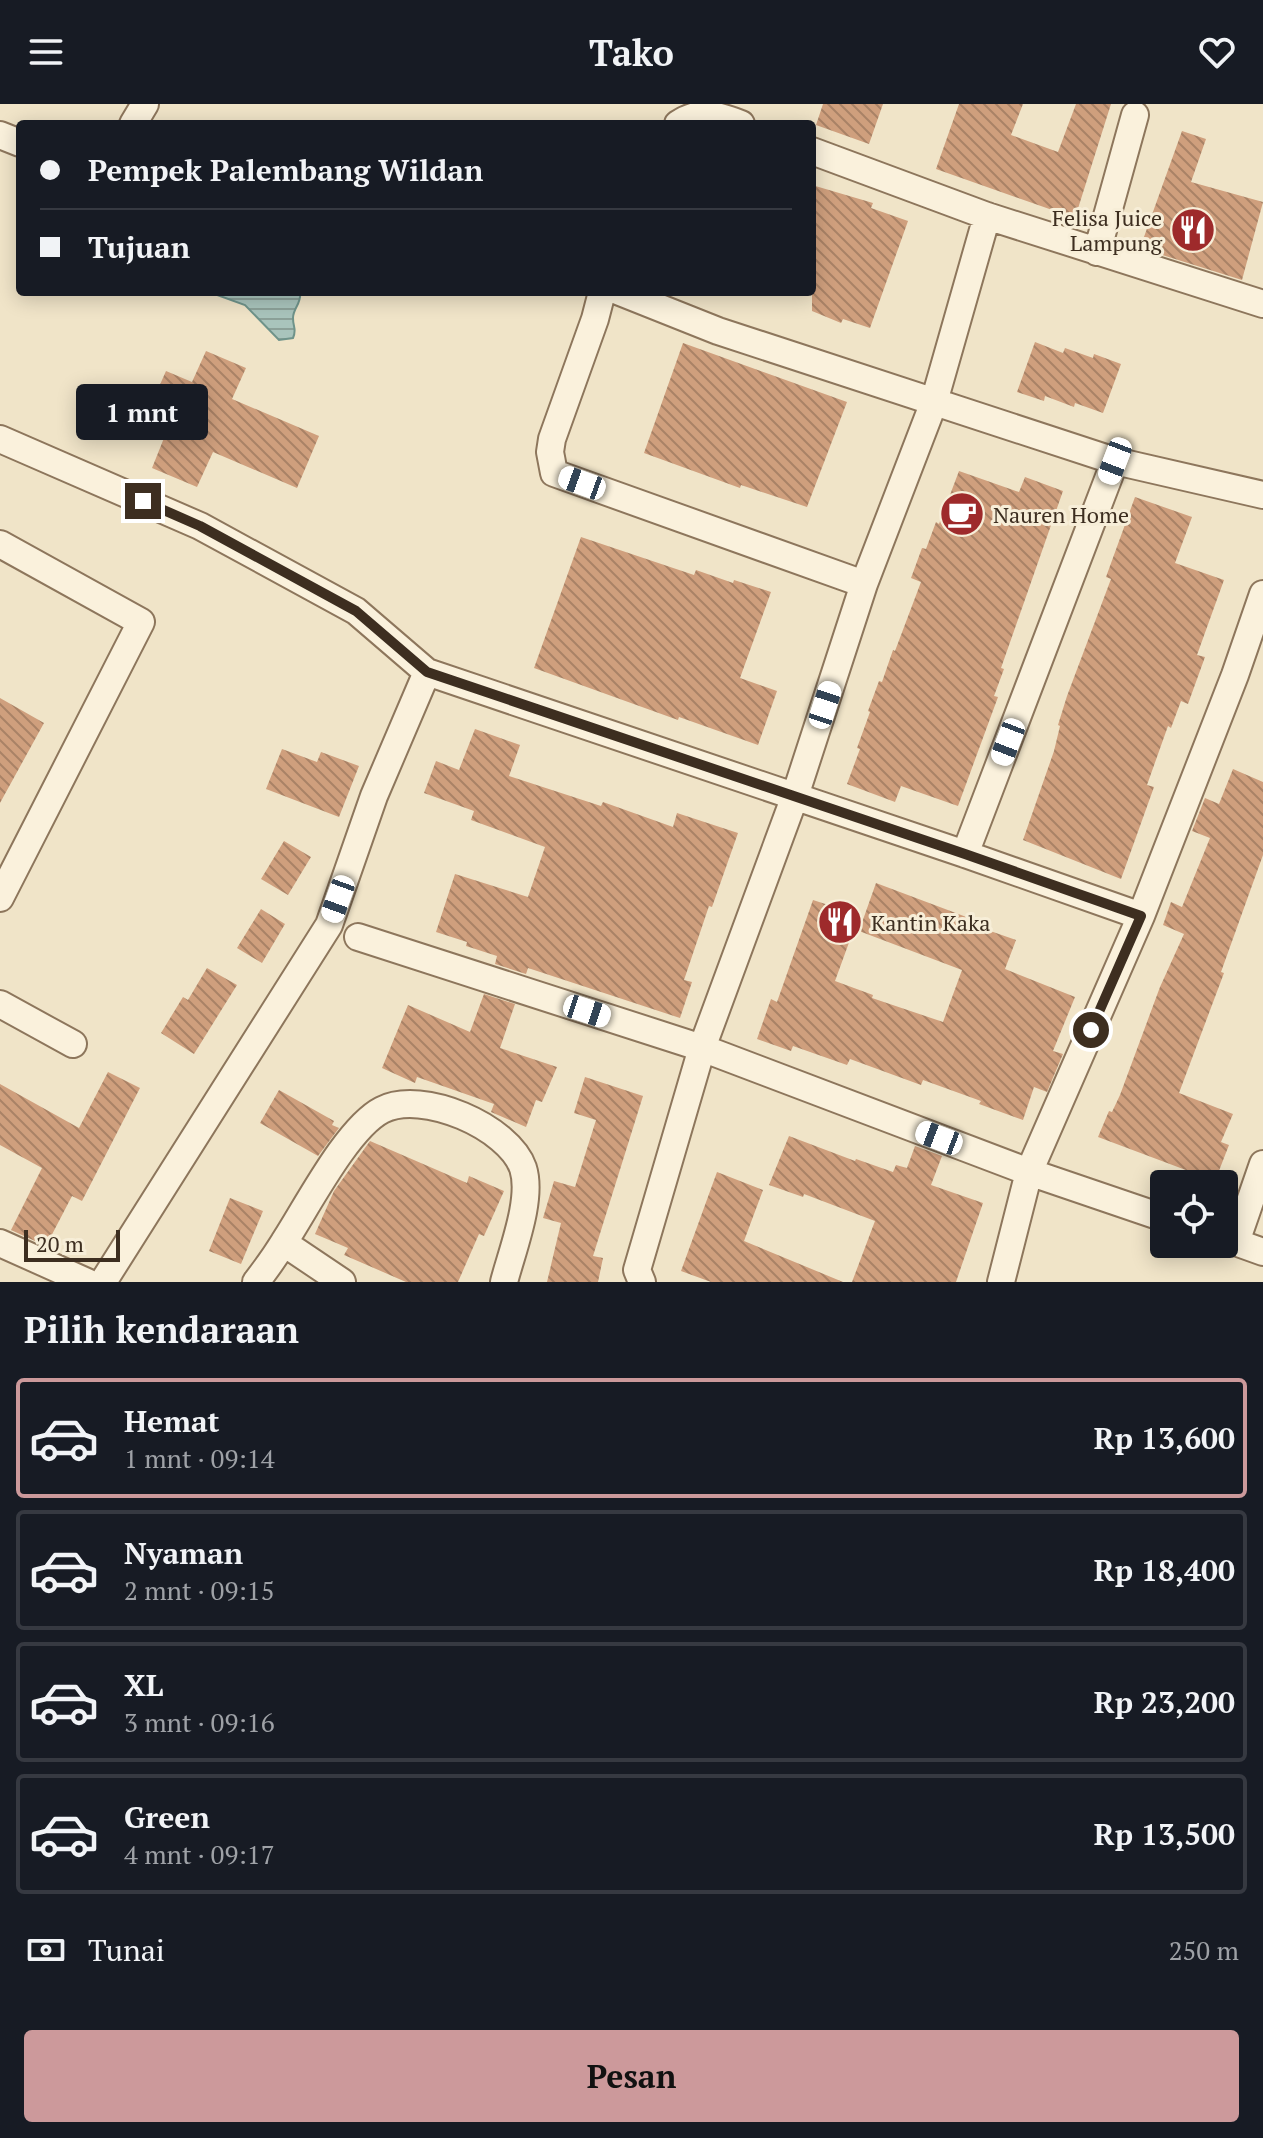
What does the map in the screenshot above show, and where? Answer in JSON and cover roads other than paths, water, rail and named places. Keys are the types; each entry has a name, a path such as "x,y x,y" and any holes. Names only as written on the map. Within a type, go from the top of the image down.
{"street":[{"path":"685,120 694,115 715,114 731,120"},
{"path":"1097,252 1135,115"},
{"path":"816,152 987,216 1263,304"},
{"path":"642,1282 637,1270 702,1048 795,796 864,584 934,402 987,216"},
{"path":"601,296 552,439 550,452 554,473 864,584"},
{"path":"630,296 718,331 1115,461 1263,495"},
{"path":"0,439 200,526 356,611 427,672 1141,916"},
{"path":"965,854 1115,461"},
{"path":"0,544 141,622 0,898"},
{"path":"1001,1282 1029,1172 1141,916 1235,675 1263,594"},
{"path":"103,1282 329,925 374,796 427,672"},
{"path":"358,937 702,1048 1029,1172 1150,1213"},
{"path":"0,1004 73,1044"},
{"path":"256,1282 284,1243 337,1156 382,1110 406,1103 429,1104 458,1114 503,1139 523,1168 525,1203 504,1282"},
{"path":"1238,1222 1263,1164"},
{"path":"0,1243 87,1282"},
{"path":"284,1243 342,1282"},
{"path":"1238,1243 1263,1252"}],"water":[{"path":"220,296 300,296 293,314 293,338 279,340 245,305"}],"place":[{"name":"Felisa Juice Lampung","path":"1193,230"},
{"name":"Nauren Home","path":"962,514"},
{"name":"Kantin Kaka","path":"840,922"}]}
